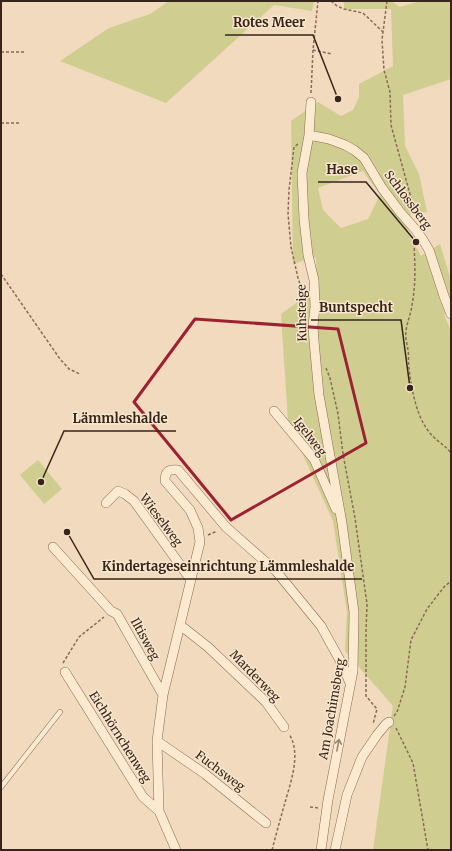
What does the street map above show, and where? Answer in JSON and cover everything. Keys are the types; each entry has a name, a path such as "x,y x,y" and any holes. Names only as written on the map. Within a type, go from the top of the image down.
{"street":[{"name":"Kuhsteige","path":"311,102 309,136 302,173 304,219 308,255 314,280 315,307 313,326 319,395 342,523"},
{"name":"Schlossberg","path":"309,136 329,139 345,145 364,158 382,188 415,229 429,250 451,314"},
{"name":"Igelweg","path":"274,411 314,458 342,523"},
{"path":"176,850 159,812 156,741 163,695 200,542 198,528 190,510 165,481 167,472 178,470 226,527 276,571 321,626 342,664 350,684"},
{"name":"Wieselweg","path":"106,503 118,492 125,494 134,501 191,580"},
{"name":"Am Joachimsberg","path":"321,850 328,800 353,671 354,612 342,523"},
{"name":"Iltisweg","path":"53,547 112,611 118,614 163,695"},
{"name":"Marderweg","path":"180,625 208,647 266,702 284,727"},
{"name":"Eichhörnchenweg","path":"65,672 144,797 159,812"},
{"path":"335,850 347,795 362,757 376,735 389,722"},
{"name":"Fuchsweg","path":"156,741 206,774 266,823"}],"lane":[{"path":"1,788 60,712"}],"path":[{"path":"311,102 313,50 318,1"},
{"path":"331,1 344,9 363,13 383,32"},
{"path":"387,1 382,40 384,70 390,92 391,125 417,220 414,235 415,277 412,306 407,322 406,334 409,368 413,395 417,409 427,429 434,438 451,453"},
{"path":"313,50 332,54"},
{"path":"1,52 24,52"},
{"path":"1,124 20,123"},
{"path":"1,274 60,359 70,369 80,374"},
{"path":"199,539 226,527"},
{"path":"428,850 413,762 394,725 389,722 397,712 405,687 411,640 427,609 451,581"},
{"path":"65,672 61,666 79,637 112,611"},
{"path":"272,850 294,772 292,740 284,727"}],"highlighted area":[{"path":"195,319 338,329 366,443 231,520 134,402"}],"shaded area":[{"path":"169,1 314,1 312,11 274,5 166,103 60,61 109,28 150,14"},
{"path":"344,1 391,1 400,7 420,1 451,1 451,79 403,95 405,146 419,174 427,212 411,213 408,233 421,256 440,244 451,280 451,310 444,315 451,331 451,850 373,850 393,706 345,651 347,612 333,521 288,422 281,314 317,288 316,257 293,264 291,121 318,102 341,116 353,110 359,97 359,84 393,66 391,9 344,9","holes":["363,171 380,195 368,219 341,228 323,210 318,188"]},
{"path":"38,460 62,489 44,504 20,475"}],"place":[{"name":"Rotes Meer","path":"338,99"},
{"name":"Hase","path":"416,242"},
{"name":"Buntspecht","path":"410,388"},
{"name":"Lämmleshalde","path":"41,482"},
{"name":"Kindertageseinrichtung Lämmleshalde","path":"67,532"}]}
